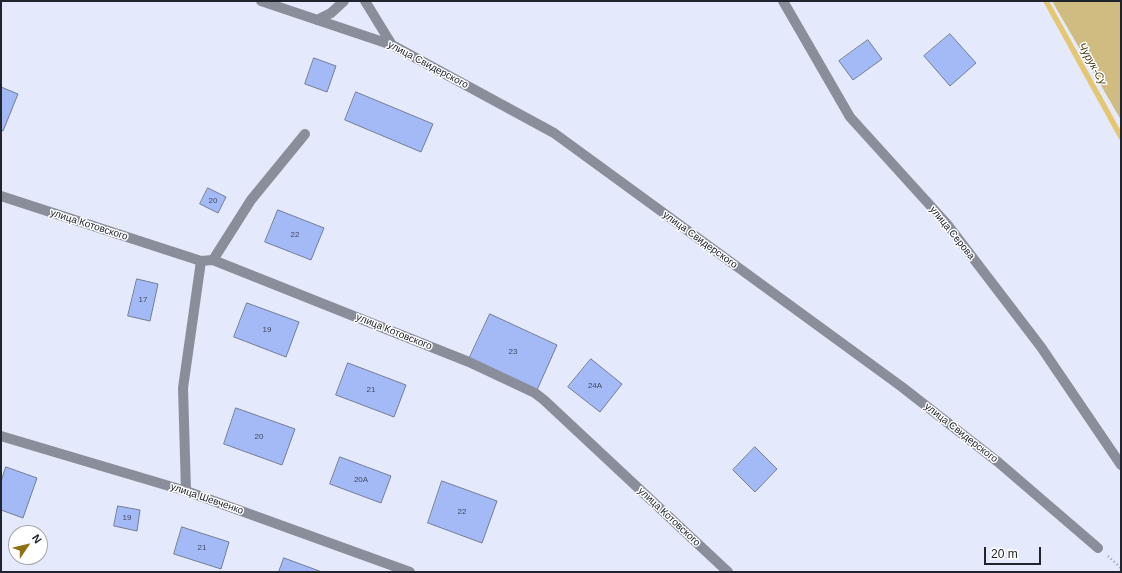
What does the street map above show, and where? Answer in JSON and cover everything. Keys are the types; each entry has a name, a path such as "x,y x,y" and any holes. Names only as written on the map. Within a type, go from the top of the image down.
{"street":[{"name":"улица Свидерского","path":"261,1 392,45 554,133 902,387 998,462 1098,548"},
{"path":"317,20 331,13 344,1"},
{"path":"365,1 392,45"},
{"name":"улица Серова","path":"783,1 850,117 947,224 1041,347 1121,466"},
{"path":"213,260 251,200 305,134"},
{"name":"улица Котовского","path":"1,196 201,261 213,260 469,362 535,393 728,572"},
{"path":"186,491 183,388 201,261"},
{"name":"улица Шевченко","path":"1,436 186,491 410,572"}],"shaded area":[{"path":"1052,1 1121,1 1121,120"}],"building":[{"path":"950,34 976,63 950,86 924,56"},
{"path":"868,40 882,59 853,80 839,61"},
{"path":"314,58 336,66 327,92 305,84"},
{"path":"1,87 18,94 3,131 1,130"},
{"path":"356,92 433,124 421,152 345,120"},
{"path":"208,188 226,197 218,213 200,204"},
{"path":"278,210 324,228 311,260 265,242"},
{"path":"137,279 158,284 150,321 128,316"},
{"path":"247,303 299,322 286,357 234,337"},
{"path":"490,314 557,345 537,390 469,359"},
{"path":"591,359 622,384 600,412 568,387"},
{"path":"348,363 406,385 394,417 336,395"},
{"path":"236,408 295,429 282,465 224,444"},
{"path":"755,447 777,469 755,492 733,470"},
{"path":"340,457 391,476 381,503 330,484"},
{"path":"6,467 37,478 23,518 1,510 1,482"},
{"path":"442,481 497,501 482,543 428,523"},
{"path":"118,506 140,510 137,531 114,526"},
{"path":"182,527 229,542 221,569 174,554"},
{"path":"284,558 322,572 279,572"}],"waterway":[{"name":"Чурук-Су","path":"1046,1 1121,137"}]}
